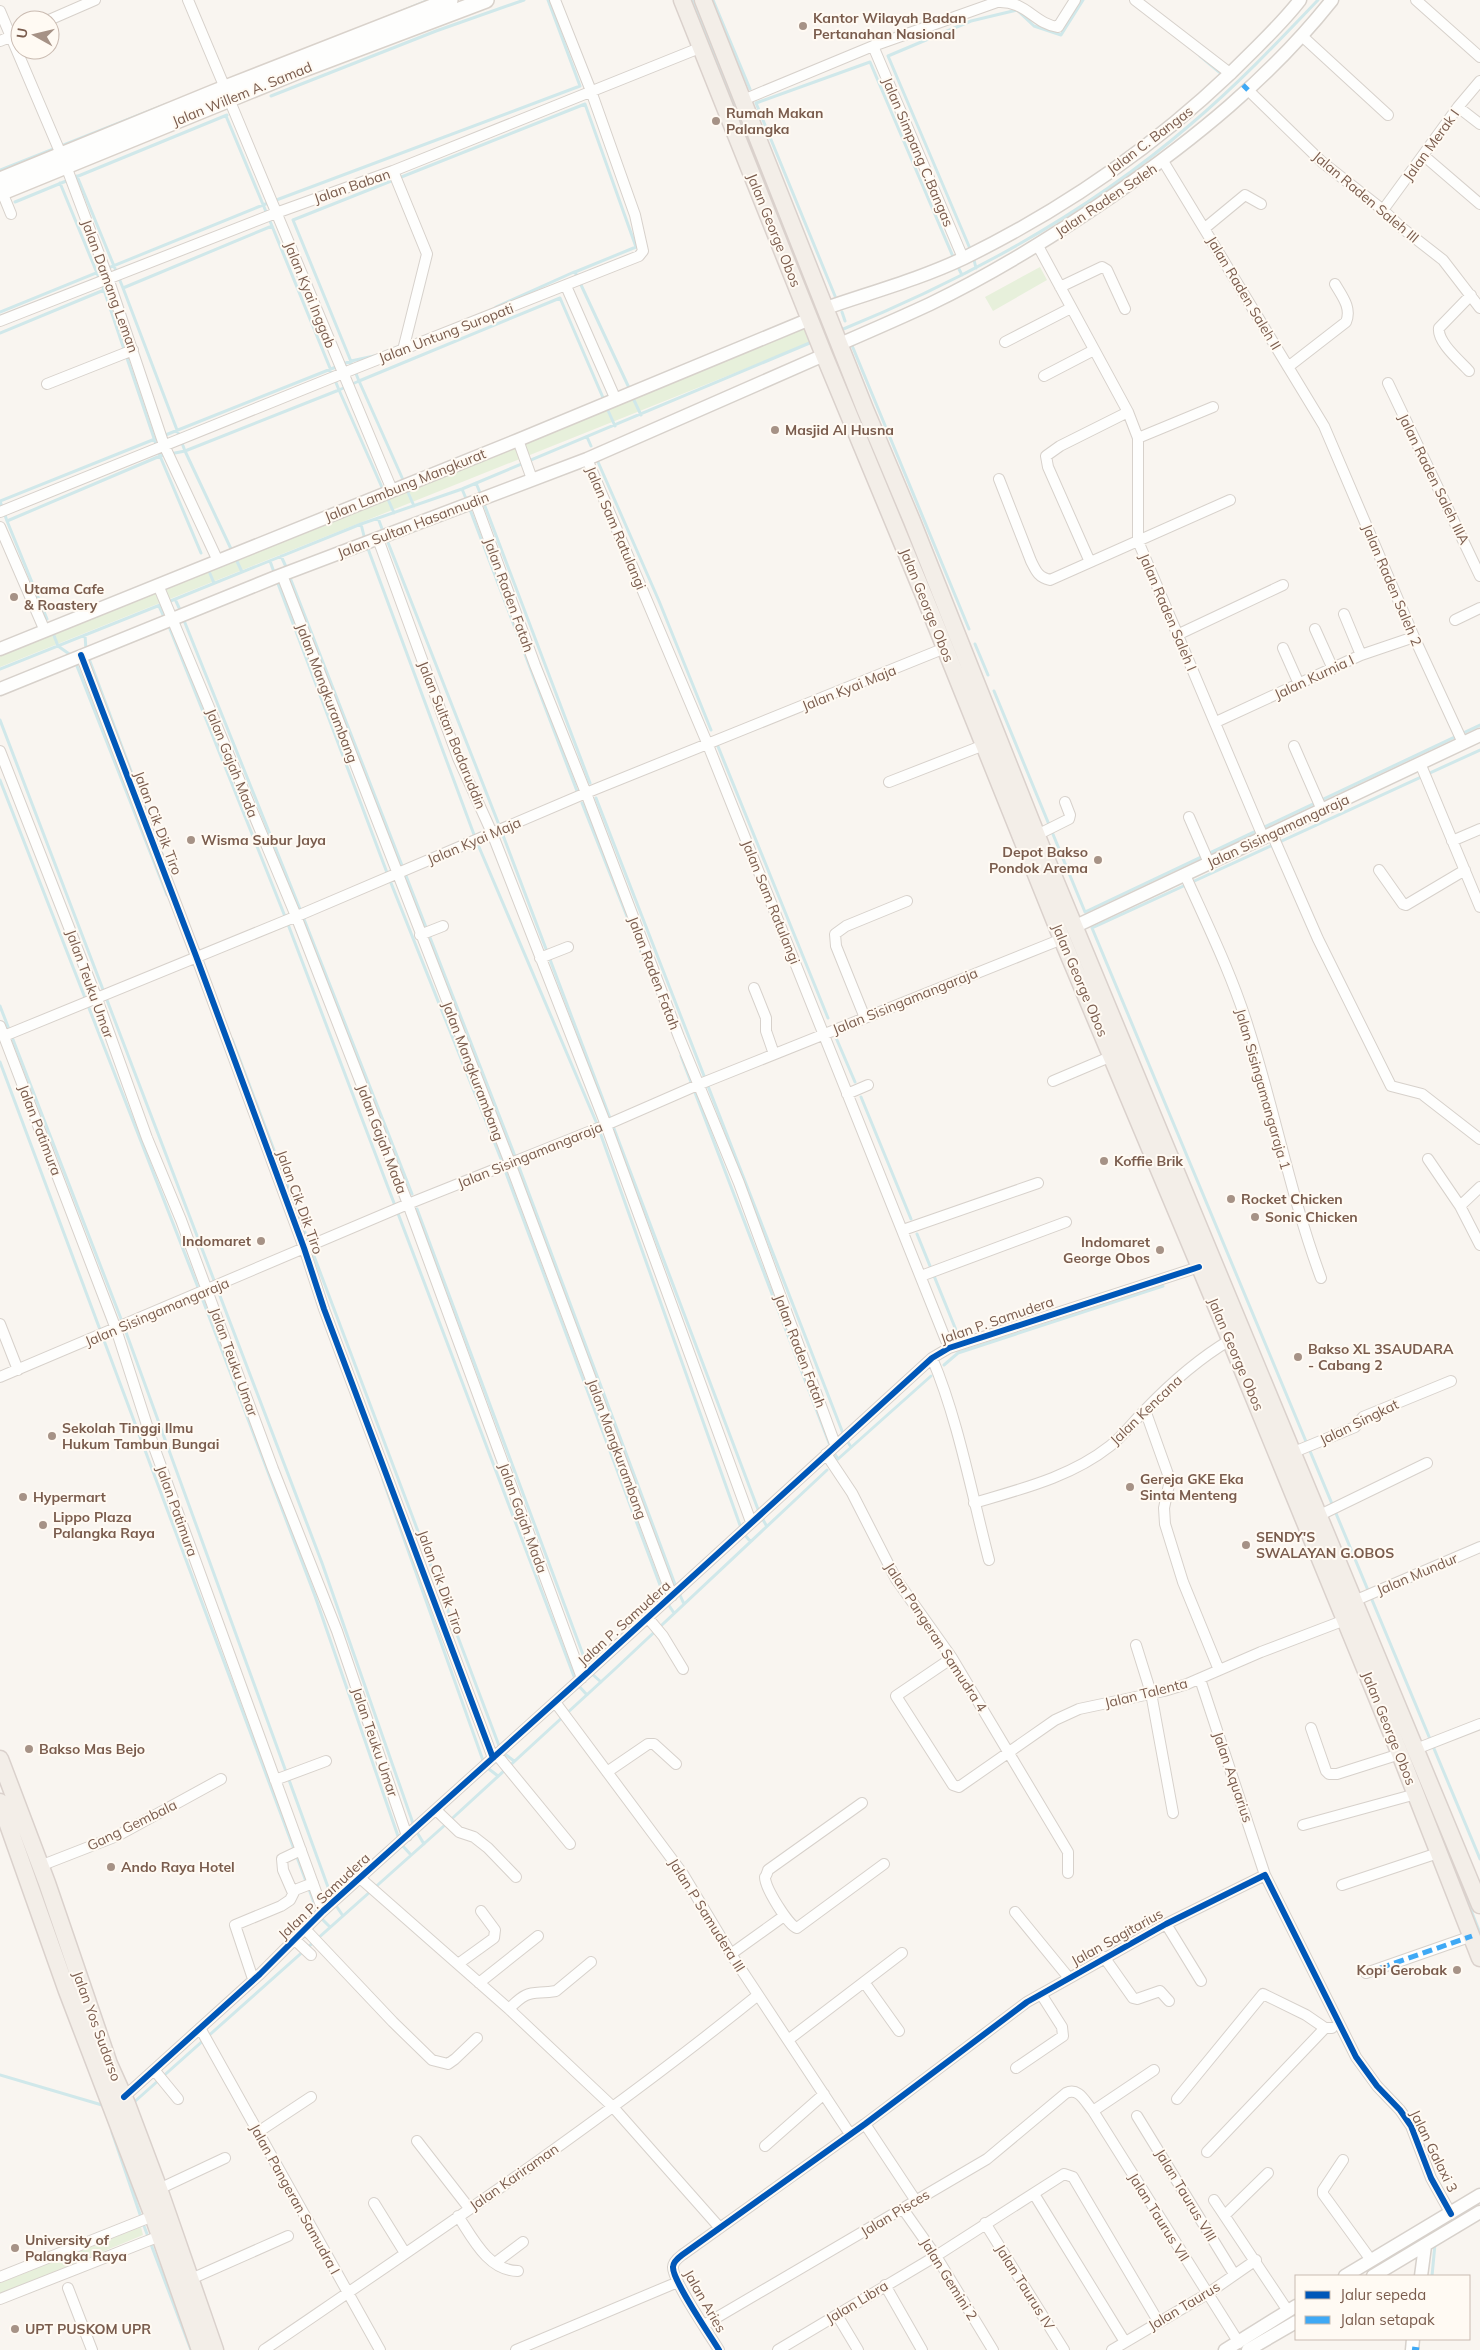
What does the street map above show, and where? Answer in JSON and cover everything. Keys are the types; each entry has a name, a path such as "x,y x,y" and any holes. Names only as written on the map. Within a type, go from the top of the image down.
{"main road":[{"name":"Jalan Willem A. Samad","path":"404,25 450,0"},
{"name":"Jalan Willem A. Samad","path":"1,188 227,94 404,25 486,0"},
{"name":"Jalan George Obos","path":"682,0 824,355 984,745 1076,926 1199,1268 1409,1776 1480,1958"},
{"name":"Jalan George Obos","path":"704,0 826,308 847,341 887,463 1035,844 1062,939 1112,1056 1147,1120 1294,1452 1480,1905"},
{"path":"766,210 783,202"},
{"path":"871,470 887,463"},
{"name":"Jalan Yos Sudarso","path":"0,1759 40,1866 42,1892"},
{"path":"1409,1776 1425,1769"},
{"name":"Jalan Yos Sudarso","path":"0,1802 42,1892 109,2064 153,2216 200,2350"},
{"name":"Jalan Yos Sudarso","path":"123,2110 159,2189 215,2350"}],"street":[{"path":"60,15 95,0"},
{"name":"Jalan Kyai Inggab","path":"188,0 392,490"},
{"name":"Jalan Untung Suropati","path":"0,512 639,256 644,251 635,214 591,91 555,0"},
{"path":"743,100 873,46 1003,2 1019,4 1048,24 1058,27 1075,0"},
{"path":"1135,0 1230,74"},
{"name":"Jalan Raden Saleh","path":"847,341 931,304 1038,246 1160,162 1248,90 1302,36 1332,0"},
{"path":"1416,0 1480,57"},
{"name":"Jalan C. Bangas","path":"826,308 963,258 1022,228 1094,182 1187,112 1230,74 1298,1"},
{"name":"Jalan Damang Leman","path":"0,11 10,26"},
{"path":"1302,36 1388,115"},
{"name":"Jalan Simpang C.Bangas","path":"873,46 963,258"},
{"name":"Jalan Baban","path":"0,321 276,213 394,171 702,47"},
{"name":"Jalan Damang Leman","path":"25,60 63,161 103,280 133,350 164,445 218,561"},
{"name":"Jalan Merak I","path":"1383,210 1458,107 1480,81"},
{"name":"Jalan Raden Saleh III","path":"1248,90 1322,162 1442,260 1480,308"},
{"path":"1458,107 1480,124"},
{"path":"1423,155 1480,204"},
{"name":"Jalan Raden Saleh II","path":"1160,162 1205,228 1324,426"},
{"path":"394,171 427,254 403,350"},
{"path":"1,188 11,214"},
{"path":"1205,228 1245,196 1261,204"},
{"name":"Jalan Raden Saleh I","path":"1038,246 1128,412 1138,438 1138,541 1177,635 1268,837"},
{"path":"1060,287 1102,267 1107,270 1125,309"},
{"path":"1288,367 1346,322 1349,315 1347,306 1335,284"},
{"path":"566,286 616,400"},
{"path":"1468,371 1438,332 1439,328 1471,295"},
{"path":"1005,342 1071,308"},
{"name":"Jalan Lambung Mangkurat","path":"0,649 392,490 520,445 616,400 810,319"},
{"path":"47,384 133,350"},
{"path":"1044,376 1094,350"},
{"name":"Jalan Sultan Hasannudin","path":"0,689 282,575 587,458 824,355"},
{"name":"Jalan Raden Saleh IIIA","path":"1388,382 1480,576"},
{"path":"1138,438 1213,407"},
{"path":"1090,562 1048,467 1046,456 1060,446 1128,412"},
{"name":"Jalan Raden Saleh 2","path":"1324,426 1414,637 1463,743"},
{"path":"520,445 532,479"},
{"name":"Jalan Sam Ratulangi","path":"587,458 708,745 903,1230 926,1275 949,1348"},
{"path":"999,479 1031,561 1042,578 1057,578 1230,500"},
{"name":"Jalan Raden Fatah","path":"475,501 535,665 679,1037 700,1084 835,1444"},
{"path":"0,527 45,631"},
{"name":"Jalan Sultan Badaruddin","path":"378,539 458,758 492,833 606,1125 751,1522"},
{"name":"Jalan Mangkurambang","path":"282,575 396,874 510,1163 672,1596"},
{"name":"Jalan Gajah Mada","path":"158,585 296,916 408,1204 582,1678"},
{"path":"1177,635 1283,585"},
{"path":"1455,620 1480,608"},
{"path":"1344,614 1361,655"},
{"path":"1315,629 1333,669"},
{"name":"Jalan Kurnia I","path":"1216,722 1361,655 1414,637"},
{"name":"Jalan Kyai Maja","path":"2,1031 97,999 586,793 945,648"},
{"path":"1283,648 1299,684"},
{"name":"Jalan Cik Dik Tiro","path":"81,655 196,956 304,1248 324,1309 495,1757 511,1773 570,1844"},
{"name":"Jalan Sisingamangaraja","path":"1076,926 1268,837 1480,735"},
{"path":"889,782 984,745"},
{"path":"1294,746 1322,810"},
{"name":"Jalan Teuku Umar","path":"0,751 97,999 143,1129 181,1220 273,1469 337,1631 407,1836"},
{"path":"1420,763 1480,907"},
{"path":"1035,844 1069,819 1070,815 1065,802"},
{"path":"1189,817 1209,864"},
{"path":"1452,840 1480,829"},
{"path":"1268,837 1390,1084 1394,1089 1422,1094 1480,1139"},
{"path":"1379,870 1403,904 1406,904 1465,870"},
{"name":"Jalan Sisingamangaraja 1","path":"1185,875 1218,950 1248,1027 1293,1194 1321,1278"},
{"path":"865,1018 836,946 836,934 846,926 907,901"},
{"path":"420,935 443,926"},
{"name":"Jalan Sisingamangaraja","path":"0,1377 207,1291 408,1204 606,1125 774,1054 1062,939"},
{"path":"540,958 568,947"},
{"path":"754,988 766,1018 766,1030 774,1054"},
{"name":"Jalan Patimura","path":"2,1031 116,1329 154,1447 323,1911"},
{"path":"1053,1081 1112,1056"},
{"path":"848,1094 868,1085"},
{"path":"1428,1159 1460,1206 1480,1245"},
{"path":"903,1230 1038,1183"},
{"path":"1460,1206 1480,1187"},
{"path":"926,1275 1066,1222"},
{"name":"Jalan P. Samudera","path":"123,2110 155,2070 295,1940 323,1911 582,1678 835,1444 932,1358 949,1348 1199,1268"},
{"path":"0,1324 18,1370"},
{"name":"Jalan Kencana","path":"974,1503 1042,1482 1077,1468 1110,1446 1192,1366 1230,1340"},
{"path":"932,1358 940,1376 989,1560"},
{"name":"Jalan Singkat","path":"1294,1452 1355,1427 1363,1417 1451,1381"},
{"path":"1145,1410 1170,1480 1164,1508 1165,1524 1183,1582 1219,1670"},
{"name":"Jalan Pangeran Samudra 4","path":"826,1454 852,1492 896,1579 952,1658 1068,1852 1070,1856 1068,1873"},
{"path":"1320,1515 1427,1463"},
{"name":"Jalan Mundur","path":"1354,1602 1480,1547"},
{"path":"648,1618 662,1636 682,1669"},
{"name":"Jalan Talenta","path":"952,1658 896,1696 897,1701 953,1785 959,1787 1009,1752 1079,1709 1151,1693 1200,1679 1345,1620"},
{"path":"1136,1645 1151,1693 1173,1813"},
{"name":"Jalan Aquarius","path":"1200,1679 1265,1875"},
{"name":"Jalan P Samudera III","path":"555,1702 683,1874 731,1954 850,2134"},
{"path":"1416,1749 1480,1724"},
{"path":"1311,1728 1326,1772 1329,1774 1337,1774 1400,1754"},
{"path":"607,1772 648,1744 654,1744 676,1764"},
{"path":"275,1780 326,1761"},
{"name":"Gang Gembala","path":"40,1866 117,1836 221,1779"},
{"path":"1303,1825 1416,1794"},
{"path":"862,1804 768,1870 765,1877 767,1885 784,1916 792,1926 797,1928 884,1864"},
{"path":"436,1810 453,1826 474,1837 516,1877"},
{"path":"293,1893 283,1870 282,1860 301,1850"},
{"path":"1342,1885 1438,1853"},
{"path":"1177,2099 1263,1994 1325,2028 1341,2028 1265,1875"},
{"name":"Jalan Sagitarius","path":"720,2228 1041,1994 1104,1957 1166,1924 1265,1875"},
{"path":"360,1878 509,2009 613,2108 720,2228"},
{"path":"253,1979 235,1925 287,1902 293,1893 313,1883"},
{"path":"458,1964 494,1938 496,1930 481,1911"},
{"path":"1015,1912 1069,1978"},
{"path":"731,1954 784,1916"},
{"path":"1166,1924 1201,1981"},
{"path":"305,1928 393,2022 432,2060 448,2064 455,2060 477,2038"},
{"path":"479,1982 538,1936"},
{"path":"1366,1973 1472,1936"},
{"path":"295,1940 307,1951"},
{"path":"788,2040 902,1953"},
{"path":"1104,1957 1133,1998 1137,1999 1160,1991 1169,2001"},
{"path":"509,2009 522,1998 535,1991 556,1992 591,1962"},
{"path":"864,1982 899,2031"},
{"path":"1016,2068 1063,2036 1062,2027 1041,1994"},
{"name":"Jalan Kariraman","path":"264,2350 613,2108 758,1995"},
{"name":"Jalan Pangeran Samudra I","path":"200,2028 346,2294 380,2350"},
{"path":"1207,2152 1325,2028"},
{"name":"Jalan Galaxi 3","path":"1341,2028 1356,2057 1377,2086 1400,2110 1411,2126 1431,2178 1452,2214"},
{"path":"155,2070 178,2099"},
{"path":"1093,2111 1154,2070"},
{"name":"Jalan Taurus VII","path":"1078,2092 1093,2111 1207,2294 1244,2346"},
{"name":"Jalan Pisces","path":"704,2325 987,2159 1066,2093 1078,2092"},
{"path":"765,2146 824,2094"},
{"path":"258,2132 310,2097"},
{"name":"Jalan Taurus VIII","path":"1137,2116 1234,2274"},
{"path":"865,2124 916,2200"},
{"path":"417,2141 469,2208"},
{"path":"159,2189 225,2158"},
{"path":"1343,2160 1323,2190 1323,2194 1371,2260"},
{"path":"1225,2215 1268,2173"},
{"name":"Jalan Libra","path":"778,2350 791,2347 837,2315 936,2256 1064,2174 1073,2177 1158,2321"},
{"path":"1034,2194 1125,2342"},
{"path":"1347,2275 1480,2196"},
{"path":"1214,2200 1292,2308 1244,2346"},
{"path":"374,2203 405,2253"},
{"name":"Jalan Gemini 2","path":"903,2209 936,2256 993,2350"},
{"path":"1375,2275 1480,2212"},
{"path":"0,2277 153,2216"},
{"path":"458,2216 483,2252 495,2263 510,2271 518,2271"},
{"name":"Jalan Taurus IV","path":"985,2223 1064,2350"},
{"name":"Jalan Aries","path":"719,2350 678,2282 673,2269 674,2263 720,2228"},
{"path":"0,2299 160,2236"},
{"path":"191,2279 288,2236"},
{"path":"495,2263 523,2242"},
{"path":"1421,2275 1425,2246"},
{"name":"Jalan Taurus","path":"1112,2350 1158,2321 1207,2294 1256,2260"},
{"path":"516,2350 678,2282"},
{"path":"885,2285 922,2350"},
{"path":"68,2288 92,2350"},
{"path":"837,2315 858,2350"},
{"path":"1225,2350 1244,2346 1295,2322"}],"green space":[{"path":"1040,267 1047,280 993,311 985,297"},
{"path":"804,326 812,342 0,667 0,652"},
{"path":"141,2227 143,2235 0,2294 0,2283"}],"waterway":[{"path":"380,20 429,0"},
{"path":"271,96 436,31 524,0"},
{"path":"0,312 263,205 580,86 548,0"},
{"path":"692,0 877,462"},
{"path":"713,0 750,89"},
{"path":"971,251 888,56 971,21 1017,10 1034,26 1061,35 1083,0"},
{"path":"841,330 934,289 980,266 1068,215 1110,187 1152,156 1208,110 1318,0"},
{"path":"1200,56 1224,76"},
{"path":"835,296 756,103 870,62 954,259"},
{"path":"0,170 167,104"},
{"path":"0,333 104,290 160,456 185,451 123,288 272,226 339,390 359,381 293,220 585,104 636,247 575,272 630,390"},
{"path":"15,202 227,115"},
{"path":"226,116 272,226"},
{"path":"77,176 123,288"},
{"path":"60,183 104,290"},
{"path":"973,256 976,268"},
{"path":"957,265 962,275"},
{"path":"496,307 574,272"},
{"path":"404,482 359,381 560,298 604,400"},
{"path":"842,312 845,321"},
{"path":"168,602 361,524 462,489 812,342"},
{"path":"851,343 969,629"},
{"path":"163,436 351,361 374,356"},
{"path":"232,551 185,451 339,390 384,492"},
{"path":"632,396 641,415"},
{"path":"606,406 615,426"},
{"path":"587,437 591,446"},
{"path":"0,501 155,439"},
{"path":"47,619 7,521 160,456 201,553"},
{"path":"598,462 659,601 711,730"},
{"path":"476,483 481,495"},
{"path":"406,488 414,506"},
{"path":"462,489 467,501"},
{"path":"387,497 394,513"},
{"path":"0,501 7,521"},
{"path":"483,501 590,783"},
{"path":"469,507 577,791"},
{"path":"378,518 384,534"},
{"path":"361,524 365,540"},
{"path":"387,540 501,830 759,1512"},
{"path":"367,546 476,840 597,1124 741,1528"},
{"path":"281,556 287,569"},
{"path":"235,557 242,572"},
{"path":"270,561 275,575"},
{"path":"208,569 214,583"},
{"path":"289,575 513,1151 676,1587"},
{"path":"277,581 389,878 501,1159"},
{"path":"175,599 181,612"},
{"path":"0,669 160,605"},
{"path":"159,606 165,619"},
{"path":"183,618 412,1194"},
{"path":"168,624 286,919 575,1679"},
{"path":"53,633 58,646 72,656"},
{"path":"85,635 86,650"},
{"path":"975,644 988,675"},
{"path":"88,656 168,870"},
{"path":"75,661 167,895"},
{"path":"994,691 1085,912 1480,725"},
{"path":"0,720 322,1563 415,1829 424,1844"},
{"path":"717,744 828,1018"},
{"path":"1480,750 1092,928 1480,1859"},
{"path":"0,780 199,1290 315,1596 399,1839"},
{"path":"596,798 844,1436 851,1447"},
{"path":"582,803 655,987"},
{"path":"0,1006 123,1324 332,1898"},
{"path":"834,1033 855,1082"},
{"path":"232,1039 501,1751 514,1761"},
{"path":"681,1056 831,1448 838,1459 931,1376"},
{"path":"0,1062 319,1916 330,1927"},
{"path":"861,1097 911,1219"},
{"path":"506,1173 666,1601 674,1613"},
{"path":"417,1209 588,1668"},
{"path":"917,1234 956,1330 957,1337"},
{"path":"944,1365 958,1353 1163,1286"},
{"path":"132,2104 445,1825 827,1470"},
{"path":"383,1480 485,1766 498,1776"},
{"path":"762,1518 766,1525"},
{"path":"744,1534 750,1541"},
{"path":"679,1593 684,1604"},
{"path":"591,1673 601,1682"},
{"path":"578,1685 587,1695"},
{"path":"1421,1783 1480,1933"},
{"path":"401,1844 411,1855"},
{"path":"335,1904 343,1916"},
{"path":"0,2075 102,2105"},
{"path":"112,2132 144,2226 191,2350"},
{"path":"1432,2275 1435,2244"}],"marked path":[{"path":"1243,85 1248,90"},
{"path":"1366,1973 1472,1936"},
{"path":"1412,2349 1419,2350"}],"cycle path":[{"path":"81,655 196,956 304,1248 324,1309 493,1758"},
{"path":"124,2097 260,1974 323,1911 932,1358 949,1348 1199,1267"},
{"path":"719,2350 692,2308 674,2274 673,2265 679,2257 865,2124 1027,2002 1166,1924 1265,1875 1356,2057 1377,2086 1400,2110 1411,2126 1431,2178 1451,2214"}],"place":[{"name":"Kantor Wilayah Badan Pertanahan Nasional","path":"803,26"},
{"name":"Rumah Makan Palangka","path":"716,121"},
{"name":"Masjid Al Husna","path":"775,430"},
{"name":"Utama Cafe & Roastery","path":"14,597"},
{"name":"Wisma Subur Jaya","path":"191,840"},
{"name":"Depot Bakso Pondok Arema","path":"1098,860"},
{"name":"Koffie Brik","path":"1104,1161"},
{"name":"Rocket Chicken","path":"1231,1199"},
{"name":"Sonic Chicken","path":"1255,1217"},
{"name":"Indomaret","path":"261,1241"},
{"name":"Indomaret George Obos","path":"1160,1250"},
{"name":"Bakso XL 3SAUDARA - Cabang 2","path":"1298,1357"},
{"name":"Sekolah Tinggi Ilmu Hukum Tambun Bungai","path":"52,1436"},
{"name":"Gereja GKE Eka Sinta Menteng","path":"1130,1487"},
{"name":"Hypermart","path":"23,1497"},
{"name":"Lippo Plaza Palangka Raya","path":"43,1525"},
{"name":"SENDY'S SWALAYAN G.OBOS","path":"1246,1545"},
{"name":"Bakso Mas Bejo","path":"29,1749"},
{"name":"Ando Raya Hotel","path":"111,1867"},
{"name":"Kopi Gerobak","path":"1457,1970"},
{"name":"University of Palangka Raya","path":"15,2248"},
{"name":"UPT PUSKOM UPR","path":"15,2329"}]}
